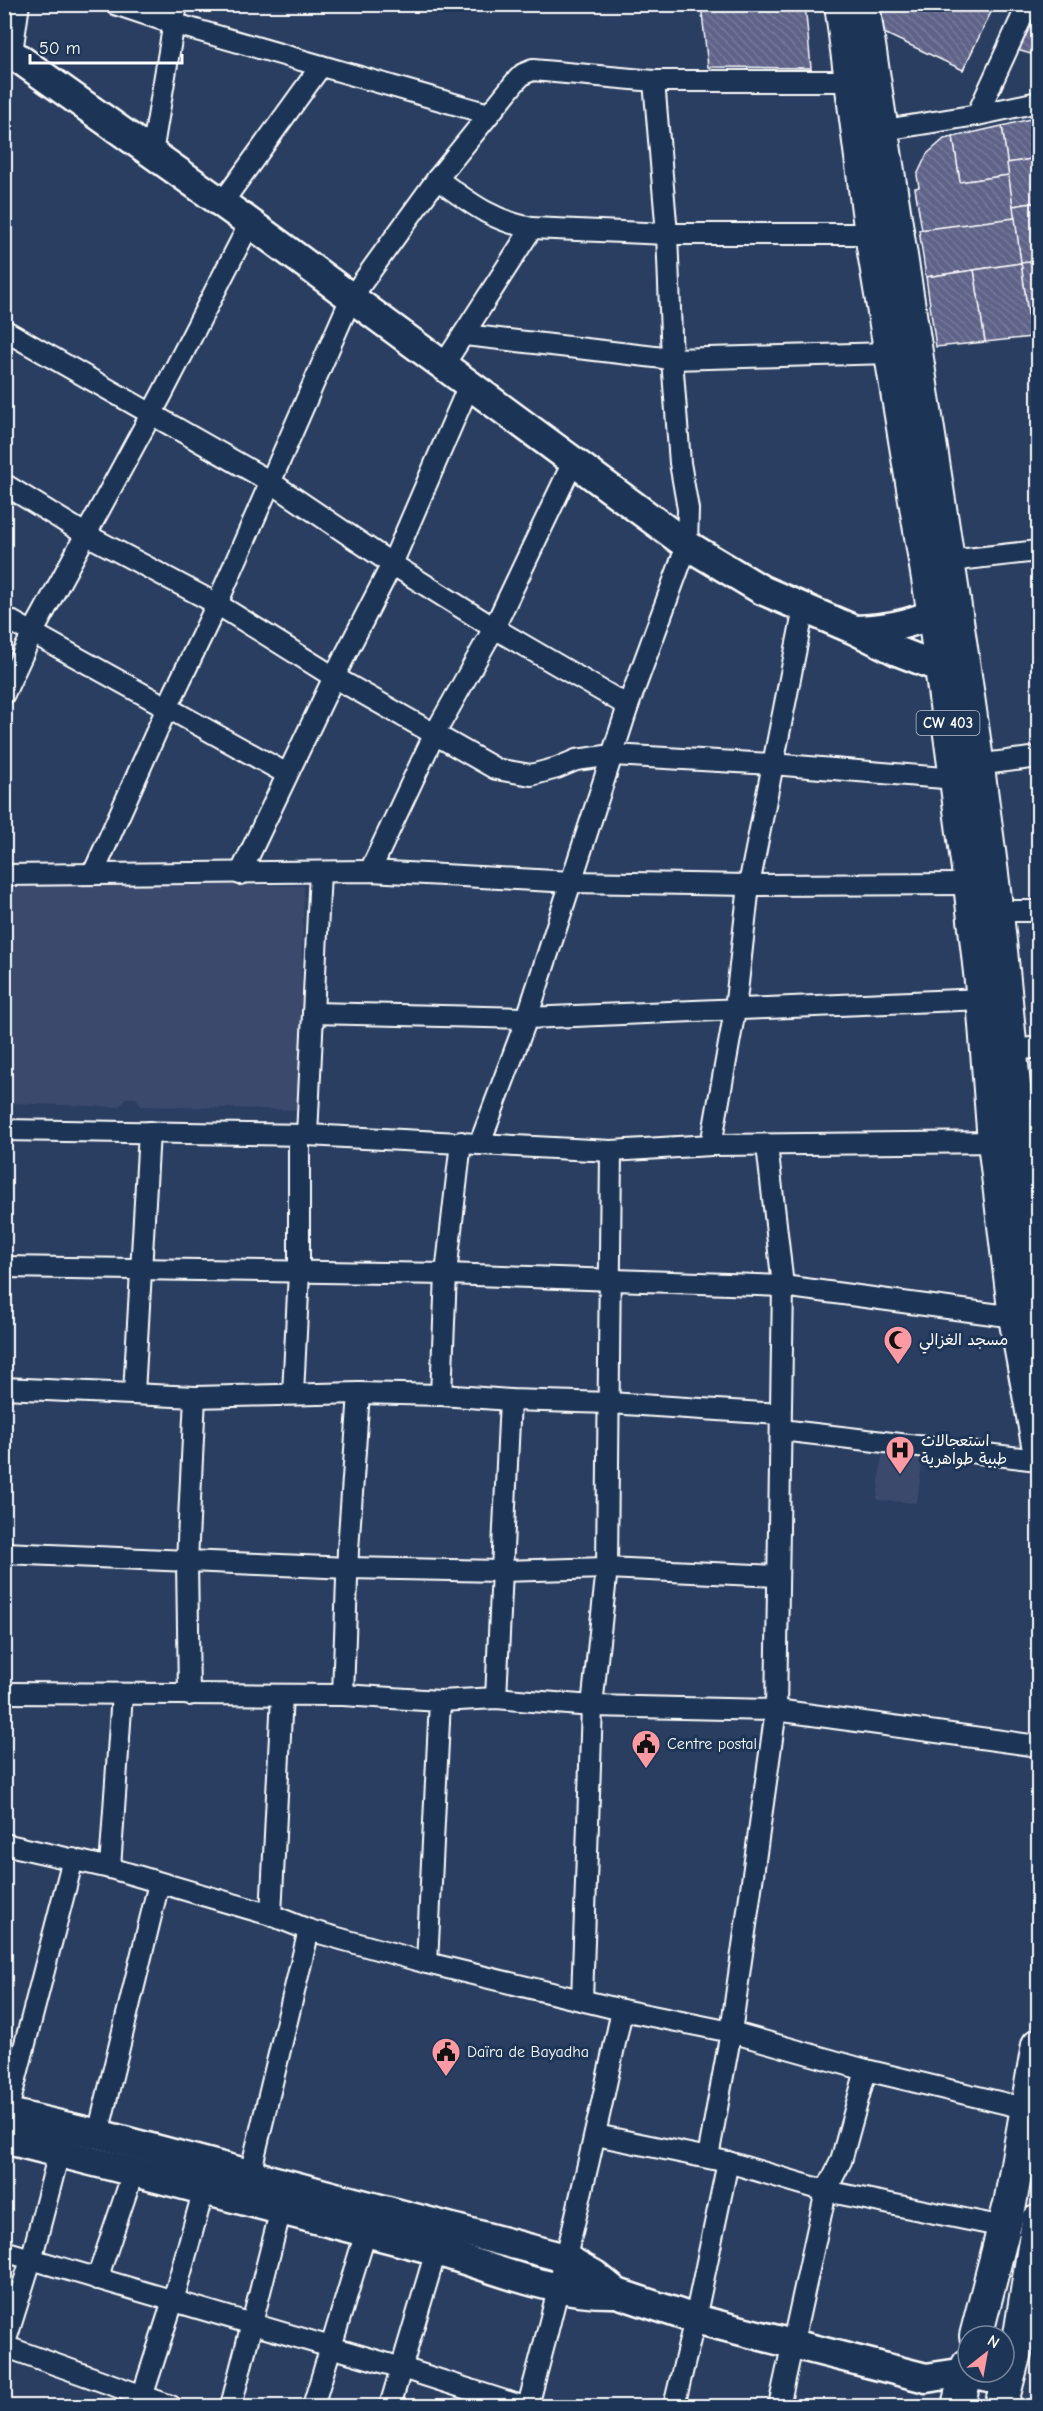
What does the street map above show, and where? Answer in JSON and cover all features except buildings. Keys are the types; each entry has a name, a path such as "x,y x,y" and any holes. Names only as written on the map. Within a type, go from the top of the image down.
{"main road":[{"name":"CW 403","path":"841,4 850,81 869,132 948,561 944,609"},
{"name":"CW 403","path":"863,4 871,234 890,352 944,609 966,772 1024,1049 1006,1142 1030,1186 1032,1311 1038,1444"},
{"path":"8,50 250,223 687,545 741,579 897,651 952,673"},
{"path":"855,630 882,629 909,624 944,609"},
{"name":"CW 403","path":"966,772 970,884 982,999 1032,1311"},
{"path":"978,2324 1004,2227 1028,2109 1038,2045"},
{"path":"5,2121 98,2134 565,2258 595,2275 617,2293"},
{"path":"5,2121 59,2153 204,2188 436,2251 559,2290 591,2294 617,2293 695,2319 926,2378 960,2406 964,2384"},
{"path":"990,2384 1005,2394 1030,2330 1038,2221"},
{"path":"926,2378 956,2371"}],"street":[{"path":"8,50 19,4"},
{"path":"115,4 174,14 321,66 489,114"},
{"path":"977,115 1028,4"},
{"path":"152,153 174,14"},
{"path":"222,203 321,66"},
{"path":"93,874 167,708 217,604 351,298 437,179 516,81 533,70 654,81 850,81"},
{"path":"441,1395 446,1274 471,1142 527,1018 628,706 687,545 688,509 680,463 672,359 667,234 654,81"},
{"path":"869,132 977,115 1038,102"},
{"path":"437,179 482,211 513,225 532,228 667,234 871,234"},
{"path":"4,694 84,534 250,223"},
{"path":"443,366 532,228"},
{"path":"4,330 269,481 392,564 494,628 628,706"},
{"path":"465,335 672,359 890,352"},
{"path":"240,874 286,774 392,564 469,386"},
{"path":"370,872 434,735 494,628 573,462"},
{"path":"4,484 84,534 217,604 334,677 496,769 522,775 557,768 576,760 613,755 966,772 1038,757"},
{"path":"948,561 1038,551"},
{"path":"711,1145 735,1010 749,885 804,608"},
{"path":"4,617 286,774"},
{"path":"293,1394 303,1135 313,1013 320,872"},
{"path":"4,875 370,872 572,882 749,885 970,884"},
{"path":"996,911 1038,911"},
{"path":"313,1013 527,1018 982,999"},
{"path":"4,1130 303,1135 611,1151 711,1145 1006,1142"},
{"path":"134,1393 149,1132"},
{"path":"708,2157 731,2032 776,1710 783,1286 767,1145"},
{"path":"582,2000 592,1706 607,1568 611,1151"},
{"path":"4,1267 446,1274 783,1286 1032,1311"},
{"path":"4,1388 195,1397 359,1393 610,1403 780,1422 1038,1460"},
{"path":"343,1695 359,1393"},
{"path":"189,1695 187,1561 195,1397"},
{"path":"496,1698 510,1400"},
{"path":"4,1553 348,1568 501,1571 607,1568 777,1576"},
{"path":"4,1693 343,1695 440,1701 496,1698 592,1706 776,1710 1038,1746"},
{"path":"110,1868 122,1694"},
{"path":"271,1916 282,1695"},
{"path":"427,1963 440,1701"},
{"path":"4,1844 110,1868 271,1916 309,1930 427,1963 622,2010 731,2032 866,2070 1028,2109"},
{"path":"5,2121 73,1859"},
{"path":"98,2134 159,1883"},
{"path":"250,2174 309,1930"},
{"path":"528,2406 559,2290 596,2135 622,2010"},
{"path":"779,2406 826,2191 841,2161 866,2070"},
{"path":"596,2135 708,2157 826,2191 1004,2227"},
{"path":"59,2153 31,2260 4,2346 118,2398 142,2397 171,2406"},
{"path":"674,2406 728,2162"},
{"path":"97,2279 134,2170"},
{"path":"142,2397 173,2301 204,2188"},
{"path":"231,2406 281,2209"},
{"path":"313,2406 329,2347 366,2232"},
{"path":"4,2251 402,2368 521,2406"},
{"path":"390,2406 436,2251"}],"shaded area":[{"path":"5,880 304,886 298,1110 141,1106 136,1098 126,1098 120,1107 5,1103"},
{"name":"استعجالات طبية طواهرية","path":"883,1445 924,1450 917,1503 877,1500"}],"place":[{"name":"مسجد الغزالي","path":"898,1366"},
{"name":"استعجالات طبية طواهرية","path":"900,1476"},
{"name":"Centre postal","path":"646,1770"},
{"name":"Daïra de Bayadha","path":"446,2078"}]}
